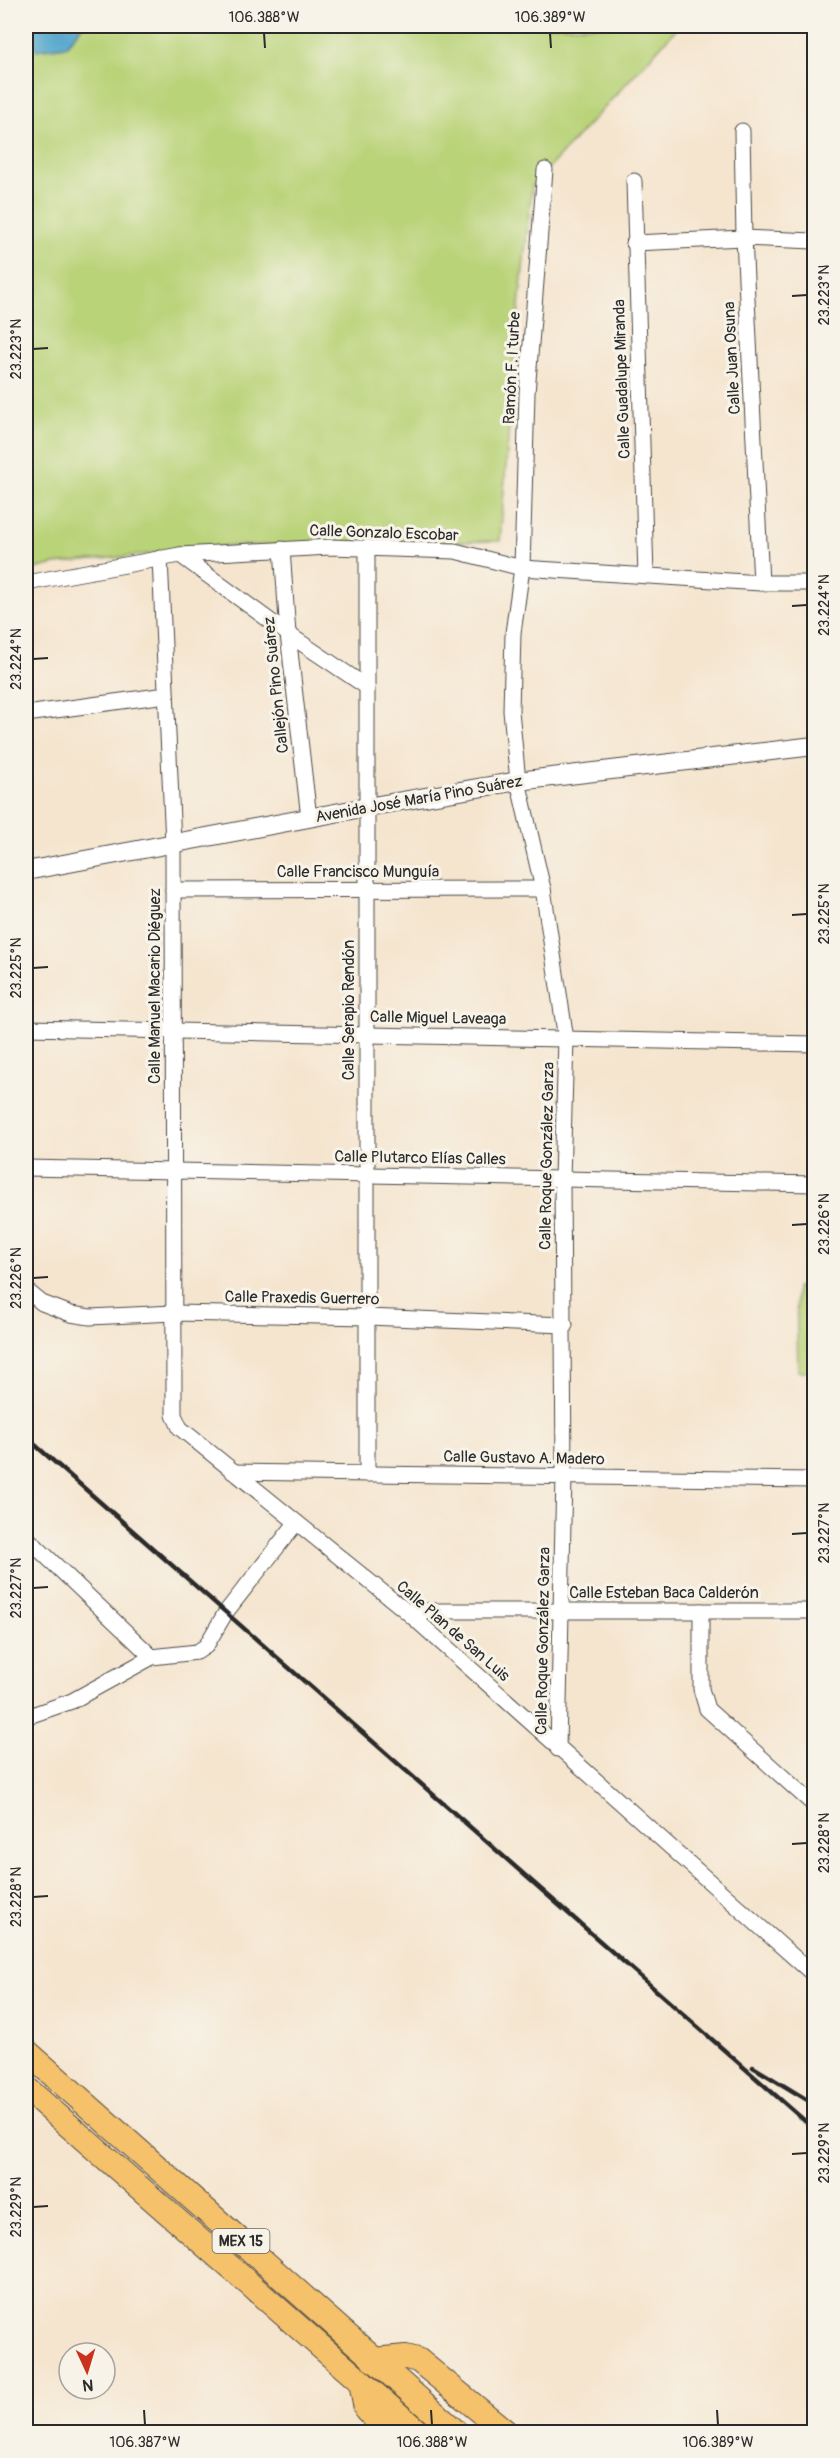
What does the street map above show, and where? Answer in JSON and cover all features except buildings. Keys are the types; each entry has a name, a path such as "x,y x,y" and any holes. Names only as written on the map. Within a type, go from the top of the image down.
{"highway":[{"name":"MEX 15","path":"26,2050 456,2433"},
{"name":"MEX 15","path":"26,2088 418,2433"},
{"path":"373,2360 406,2357 418,2360 506,2433"},
{"path":"361,2382 366,2409 389,2433"}],"street":[{"name":"Calle Juan Osuna","path":"742,131 744,238 760,583"},
{"name":"Ramón F. I turbe","path":"522,568 527,393 544,170"},
{"name":"Calle Guadalupe Miranda","path":"634,181 634,243 646,576"},
{"path":"634,243 744,238 814,241"},
{"name":"Calle Gonzalo Escobar","path":"26,583 180,555 367,547 455,551 522,568 760,583 814,582"},
{"name":"Calle Serapio Rendón","path":"367,547 367,1474"},
{"name":"Callejón Pino Suárez","path":"282,549 288,634 309,818"},
{"path":"180,555 288,634 367,687"},
{"name":"Calle Manuel Macario Diéguez","path":"160,558 173,843 174,1415"},
{"name":"Calle Roque González Garza","path":"522,568 513,633 511,711 518,781 543,889 566,1039 562,1179 565,1325 564,1476 558,1749"},
{"path":"26,714 166,695"},
{"name":"Avenida José María Pino Suárez","path":"26,871 518,781 814,746"},
{"name":"Calle Francisco Munguía","path":"173,890 543,889"},
{"name":"Calle Miguel Laveaga","path":"26,1028 814,1044"},
{"name":"Calle Plutarco Elías Calles","path":"26,1168 814,1184"},
{"name":"Calle Praxedis Guerrero","path":"26,1290 42,1303 80,1316 174,1313 367,1317 565,1325"},
{"name":"Calle Plan de San Luis","path":"174,1415 180,1428 406,1611 814,1975"},
{"name":"Calle Gustavo A. Madero","path":"233,1472 814,1480"},
{"path":"26,1717 72,1701 152,1657 197,1652 206,1646 226,1612 296,1523"},
{"path":"26,1537 152,1657"},
{"name":"Calle Esteban Baca Calderón","path":"406,1611 814,1611"},
{"path":"701,1611 700,1689 707,1708 814,1805"}],"green space":[{"path":"26,26 31,26 36,50 66,46 82,26 679,26 532,186 517,324 500,541 226,546 55,564 26,571"},
{"path":"796,1287 814,1287 814,1371 798,1371"}],"water":[{"path":"31,26 82,26 66,46 36,50"}],"railway":[{"path":"26,1437 814,2129"},
{"path":"753,2067 814,2104"}]}
